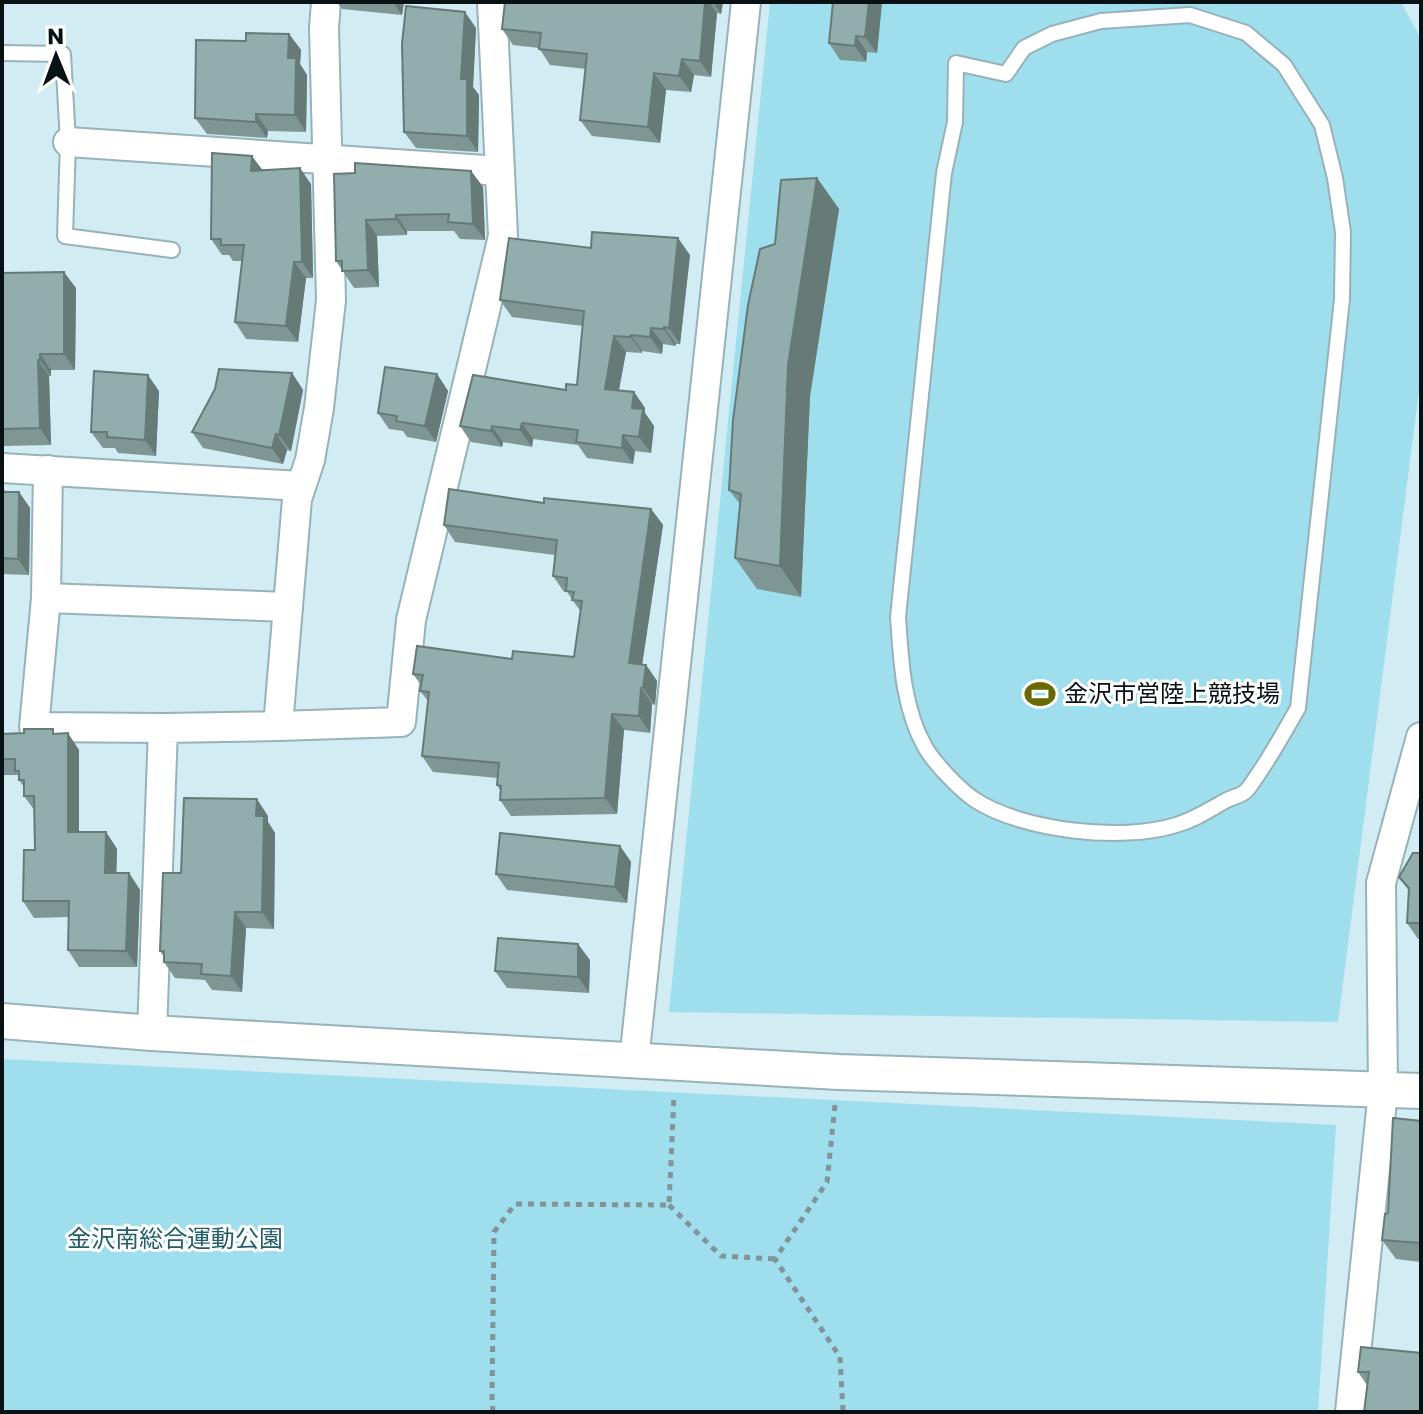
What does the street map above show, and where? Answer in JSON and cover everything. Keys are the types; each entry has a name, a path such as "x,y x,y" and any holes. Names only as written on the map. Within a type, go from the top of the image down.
{"street":[{"path":"278,726 297,499 315,434 331,300 324,28 326,2"},
{"path":"48,470 46,598 34,727 163,728 401,722 411,620 503,236 492,2"},
{"path":"634,1061 746,2"},
{"path":"68,142 500,171"},
{"path":"2,468 301,486"},
{"path":"46,598 288,607"},
{"path":"152,1033 163,728"},
{"path":"1350,1412 1383,1091 1381,883 1421,737"},
{"path":"2,1021 152,1033 839,1072 1421,1091"}],"lane":[{"path":"1190,15 1246,33 1284,65 1322,125 1335,178 1343,232 1342,299 1334,369 1298,708 1245,793 1226,800 1201,817 1145,832 1089,833 1047,826 1016,818 974,800 926,749 912,717 901,666 898,617 944,173 955,122 956,63 1006,74 1024,48 1052,34 1101,21 1190,15"},
{"path":"2,53 63,54 68,142 65,236 172,250"}],"path":[{"path":"669,1205 675,1063"},
{"path":"775,1259 827,1182 839,1072"},
{"path":"493,1412 494,1232 515,1204 669,1205 721,1256 775,1259"},
{"path":"775,1259 840,1357 843,1412"}],"green space":[{"name":"金沢市営陸上競技場","path":"770,2 1401,2 1421,39 1421,375 1338,1022 669,1012"},
{"name":"金沢南総合運動公園","path":"2,1059 1336,1125 1318,1412 2,1412"}],"building":[{"path":"505,2 705,2 700,61 682,59 679,76 654,73 648,127 580,120 587,54 539,49 541,33 502,29"},
{"path":"833,2 869,2 865,37 856,36 855,46 829,43"},
{"path":"406,6 465,12 461,79 467,79 467,136 404,132 402,44"},
{"path":"246,33 289,34 288,58 296,58 295,115 256,114 256,122 195,118 196,40 246,41"},
{"path":"212,153 252,156 251,171 300,168 302,262 294,262 286,326 235,322 244,245 221,245 221,239 211,239"},
{"path":"355,163 471,171 473,224 448,222 449,214 396,215 396,219 366,220 368,270 342,271 342,261 336,261 334,174 355,173"},
{"path":"817,178 788,365 780,566 735,558 741,494 729,490 733,420 748,305 760,249 775,244 781,180"},
{"path":"592,232 678,238 669,328 651,328 650,337 614,336 605,389 634,392 632,408 643,409 639,437 623,435 622,448 576,442 578,430 522,423 520,430 492,426 491,431 460,426 473,375 566,390 566,384 577,385 584,311 500,300 509,238 591,248"},
{"path":"64,272 64,354 40,354 38,360 40,428 2,429 2,273"},
{"path":"385,367 437,374 425,426 396,421 397,416 378,413"},
{"path":"219,369 292,373 279,435 276,434 272,448 192,432 215,389"},
{"path":"94,371 148,375 145,440 107,437 107,432 91,432"},
{"path":"449,489 544,503 544,498 651,509 629,663 646,665 639,716 612,714 605,798 500,800 501,786 497,785 499,763 422,756 429,692 420,691 423,675 413,674 417,646 512,659 513,651 574,657 582,601 572,600 574,592 566,591 567,578 553,576 557,540 444,525"},
{"path":"2,492 19,492 18,559 2,558"},
{"path":"24,729 53,729 53,734 68,733 68,832 106,832 105,873 129,873 126,951 68,950 69,901 23,901 24,850 35,850 34,796 24,796 24,780 19,780 19,771 15,771 15,759 2,759 2,734 24,733"},
{"path":"184,798 257,799 256,816 264,816 262,912 235,912 231,976 201,974 202,964 164,962 164,951 160,951 163,873 181,873"},
{"path":"500,833 620,846 615,887 496,874"},
{"path":"1413,853 1421,853 1421,923 1407,923 1409,888 1399,877"},
{"path":"498,938 578,944 578,977 495,971"},
{"path":"1393,1118 1421,1121 1421,1243 1382,1240 1385,1214 1388,1213"},
{"path":"1361,1347 1421,1353 1421,1412 1364,1412 1369,1372 1358,1372"}],"place":[{"name":"金沢市営陸上競技場","path":"1040,694"}]}
